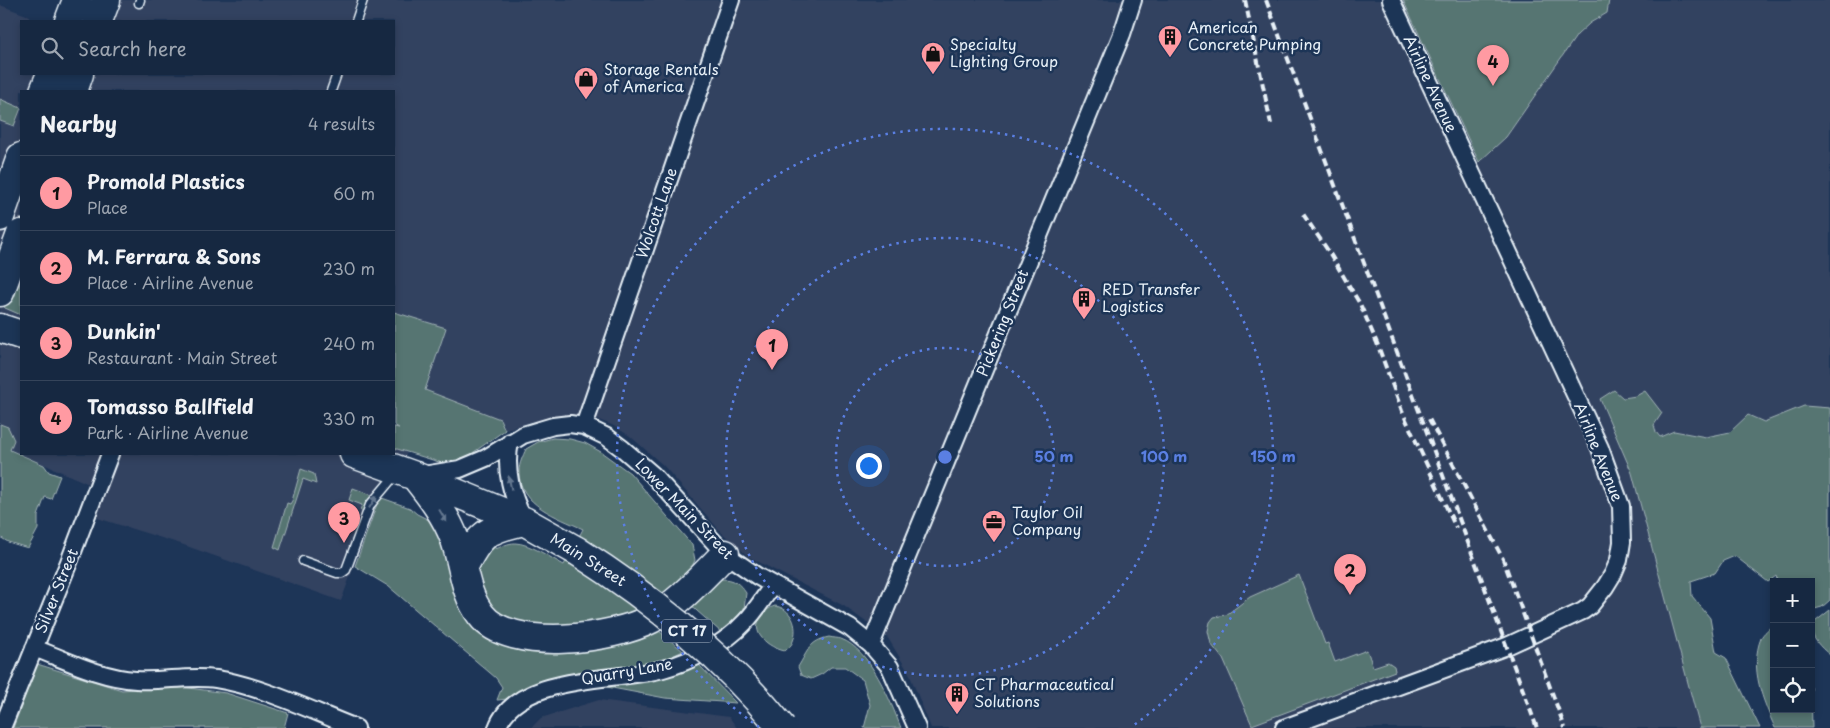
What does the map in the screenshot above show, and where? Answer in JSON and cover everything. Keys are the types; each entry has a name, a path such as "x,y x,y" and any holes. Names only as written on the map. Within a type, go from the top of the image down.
{"highway":[{"path":"69,20 77,0"},
{"path":"98,20 106,0"},
{"path":"44,90 51,75"},
{"path":"73,90 79,75"},
{"path":"0,217 20,160"},
{"path":"0,292 20,237"},
{"path":"0,328 20,335"},
{"name":"Main Street","path":"357,455 408,473 524,521 628,584 694,637 734,675 782,728"},
{"path":"408,473 428,492 449,525 463,568 469,595 481,616 489,623 520,635 535,638 568,639 603,634 651,619 695,585 725,554"},
{"path":"463,568 473,548 482,537 499,527 524,521"}],"street":[{"name":"Wolcott Lane","path":"584,426 731,0"},
{"name":"Pickering Street","path":"871,645 1122,34 1133,0"},
{"name":"Airline Avenue","path":"1284,728 1507,646 1583,611 1596,600 1613,574 1619,560 1622,542 1621,506 1600,448 1391,0"},
{"name":"Lower Main Street","path":"408,473 460,469 486,458 523,434 553,426 570,424 584,426 606,438 636,459 668,490 725,554 772,585 850,628 871,645 890,667 917,728"},
{"path":"510,442 507,461 508,476 514,500 524,521"},
{"name":"Silver Street","path":"2,728 110,455"},
{"name":"Quarry Lane","path":"497,728 500,719 512,706 542,690 562,684 663,669 706,651 735,632 745,622 772,585"},
{"path":"34,648 94,671 122,678 146,680 202,678 229,681 267,693 356,728"}],"lane":[{"path":"356,20 363,0"},
{"path":"331,90 337,75"},
{"path":"303,561 338,573 346,570 370,505 408,473"}],"shaded area":[{"path":"118,0 1403,0 1479,162 1506,137 1577,35 1590,23 1607,13 1609,0 1830,0 1830,408 1804,406 1764,422 1748,415 1730,431 1706,437 1674,431 1660,437 1636,396 1600,399 1632,473 1700,728 931,728 909,673 888,638 844,606 749,557 721,532 664,466 630,436 612,425 596,419 575,416 534,421 505,430 503,423 425,390 446,328 395,312 395,90 20,90 20,454 0,445 0,5 29,16 29,20 20,20 20,75 395,75 395,20 110,20"},
{"path":"395,425 398,426 407,453 377,504 341,601 181,544 78,512 89,484 23,455 395,455"},
{"path":"599,700 729,717 737,728 531,728 541,718"}],"green space":[{"path":"1403,0 1609,0 1607,13 1590,23 1577,35 1506,137 1479,162"},
{"path":"0,99 20,108 14,126 0,121"},
{"path":"16,271 20,286 20,315 5,308 2,304"},
{"path":"395,312 446,328 425,390 500,419 505,430 467,457 458,459 452,466 395,448 395,427 399,428 395,426"},
{"path":"1614,390 1623,398 1636,396 1645,391 1662,413 1654,425 1660,437 1674,431 1706,437 1730,432 1748,415 1764,422 1804,406 1830,408 1830,600 1822,607 1815,609 1815,578 1777,578 1776,576 1770,578 1768,582 1735,556 1723,561 1715,573 1691,581 1692,596 1710,618 1716,652 1726,658 1760,728 1700,728 1632,473 1600,399"},
{"path":"0,424 8,427 14,440 10,450 44,465 49,472 60,476 51,499 45,497 38,516 38,529 28,548 8,542 0,537"},
{"path":"553,438 570,439 585,443 630,473 692,545 695,560 679,584 666,594 636,611 593,627 520,625 495,612 484,601 477,590 477,563 493,545 496,549 515,543 527,545 564,565 583,529 541,508 525,493 520,483 519,468 526,449 538,442"},
{"path":"301,469 314,474 316,484 303,479 280,550 274,547 287,503 290,504 292,501"},
{"path":"353,488 372,495 367,501 364,512 360,510 362,505 349,500"},
{"path":"382,498 410,508 417,514 435,523 476,628 653,626 683,651 648,664 597,673 520,698 497,700 502,687 496,678 388,586 355,566 377,504"},
{"path":"1299,575 1325,644 1328,643 1335,662 1367,650 1373,667 1388,662 1394,666 1395,671 1252,725 1223,659 1211,644 1208,631 1210,622 1214,617 1226,615 1250,597"},
{"path":"722,579 736,582 746,593 744,609 722,633 688,603 716,581"},
{"path":"775,606 785,610 794,624 795,635 793,641 785,651 767,643 757,628 763,614"},
{"path":"1830,610 1830,655 1815,638 1815,622"},
{"path":"1770,628 1770,713 1812,713 1812,728 1775,728 1762,695 1757,673 1756,661 1758,650 1761,638"},
{"path":"829,637 841,639 861,653 885,691 901,728 864,728 870,705 863,680 845,667 831,667 811,679 801,675 798,667 810,648 817,641"},
{"path":"37,664 122,690 174,686 226,693 288,713 284,728 13,728"},
{"path":"698,664 736,703 665,698 607,687 588,687 659,678"}],"railway":[{"path":"1245,0 1271,124"},
{"path":"1266,0 1537,728"},
{"path":"1303,214 1329,252 1360,304 1377,343 1402,411 1456,528"},
{"path":"1429,419 1503,559 1565,728"}],"place":[{"name":"American Concrete Pumping","path":"1170,58"},
{"name":"Specialty Lighting Group","path":"933,75"},
{"name":"Tomasso Ballfield","path":"1493,86"},
{"name":"Storage Rentals of America","path":"586,100"},
{"name":"RED Transfer Logistics","path":"1084,320"},
{"name":"Promold Plastics","path":"772,370"},
{"name":"Dunkin'","path":"344,543"},
{"name":"Taylor Oil Company","path":"994,543"},
{"name":"M. Ferrara & Sons","path":"1350,595"},
{"name":"CT Pharmaceutical Solutions","path":"957,715"}]}
